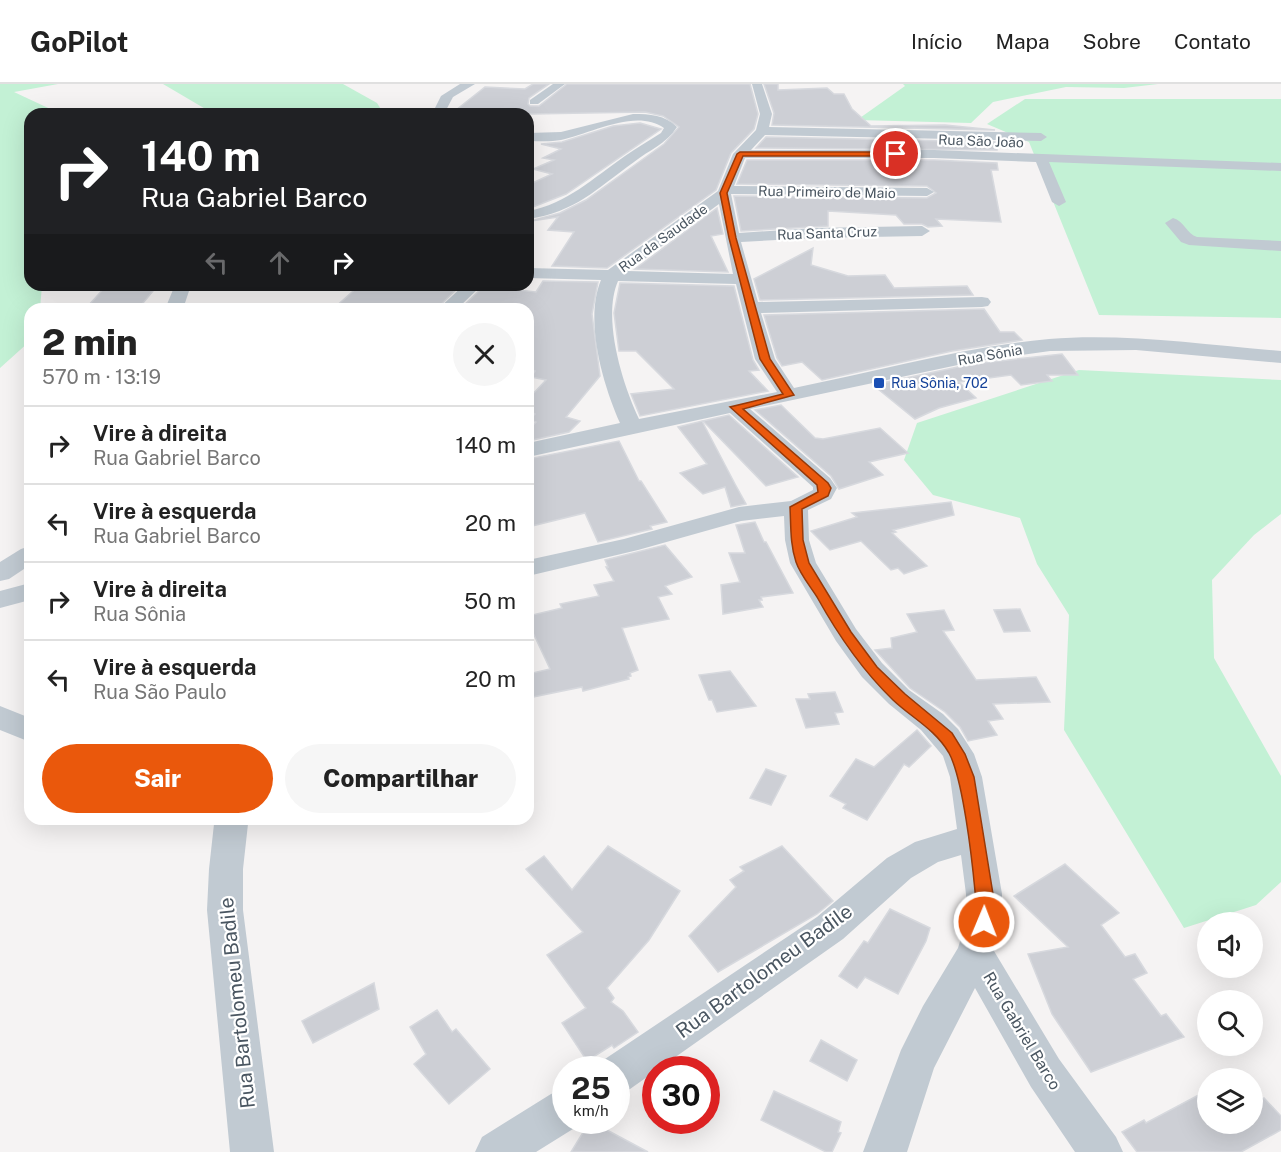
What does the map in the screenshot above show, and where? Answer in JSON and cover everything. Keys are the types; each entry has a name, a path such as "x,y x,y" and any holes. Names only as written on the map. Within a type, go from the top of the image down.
{"street":[{"path":"440,108 441,102 448,94 470,84"},
{"path":"534,102 560,84"},
{"path":"757,84 766,114 762,131 740,154 725,191 732,238 765,359 789,395"},
{"path":"534,137 558,136 622,119 657,120 671,127 665,136 630,158 576,199 553,210 534,214"},
{"path":"762,131 1041,137"},
{"name":"Rua São João","path":"740,154 934,154 1278,169"},
{"path":"1041,159 1059,202"},
{"name":"Rua Primeiro de Maio","path":"725,191 927,192"},
{"name":"Rua da Saudade","path":"631,425 618,396 605,336 603,294 605,284 612,275 725,191"},
{"path":"1173,223 1187,239 1195,242 1281,246"},
{"name":"Rua Santa Cruz","path":"732,238 815,233 922,231"},
{"path":"534,273 743,279"},
{"path":"454,303 467,291"},
{"path":"750,308 982,302"},
{"name":"Rua Sônia","path":"534,449 631,425 735,407 997,353 1050,345 1109,344 1281,357"},
{"path":"534,567 629,545 739,514 796,507 823,494 825,488 822,483 735,407"},
{"name":"Rua Gabriel Barco","path":"796,507 797,540 803,563 846,635 872,670 899,698 932,722 947,737 958,754 966,777 984,894 984,922 975,953 1045,1073 1101,1152"},
{"path":"0,573 24,558"},
{"path":"0,600 24,593"},
{"path":"0,717 24,728"},
{"name":"Rua Bartolomeu Badile","path":"231,825 226,869 225,910 252,1152"},
{"name":"Rua Bartolomeu Badile","path":"630,1065 823,933 899,868 927,852 976,837"},
{"path":"885,1152 915,1064 937,1019 975,953"},
{"path":"497,1152 552,1118"}],"green space":[{"path":"0,84 58,84 14,92 48,108 24,108 24,291 42,291 40,303 24,303 24,346 0,368"},
{"path":"163,84 343,84 377,103 380,108 204,108"},
{"path":"903,84 1158,84 1124,88 1066,87 993,102 971,123 857,120 905,86"},
{"path":"1025,99 1281,99 1281,318 1099,315 1029,142 987,124"},
{"path":"1079,370 1281,380 1281,514 1254,535 1212,580 1214,658 1281,776 1281,882 1256,905 1234,912 1197,912 1197,924 1184,928 1064,730 1069,615 1037,564 1020,518 933,495 904,460 917,423"}],"building":[{"path":"533,84 549,84 529,98 530,106 539,106 567,84 750,84 758,114 754,129 731,153 716,190 607,268 552,266 574,232 548,230 558,217 534,220 560,213 586,200 664,144 679,127 663,116 645,112 534,114 534,108 459,108 485,87 525,89"},
{"path":"764,84 778,84 778,90 827,88 834,94 844,94 852,109 871,126 945,125 995,130 772,125 774,113"},
{"path":"640,123 661,129 566,194 534,207 534,182 552,174 534,169 554,160 543,158 561,149 541,144 562,142 613,126"},
{"path":"766,137 997,142 997,150 756,148"},
{"path":"747,160 934,160 997,163 998,170 991,170 1001,222 936,219 942,226 928,227 922,224 904,224 896,215 828,211 828,226 741,231 734,196 927,198 936,193 927,186 737,184"},
{"path":"717,208 723,234 711,236 728,272 635,269"},
{"path":"813,248 811,265 848,276 885,275 894,288 967,286 973,295 760,300 754,279"},
{"path":"543,281 598,282 592,314 600,376 566,417 580,421 569,432 534,440 536,422 534,421 534,393 546,380 534,378 534,303 466,303 479,291 536,292"},
{"path":"620,283 734,286 753,360 759,370 749,371 768,391 640,416 631,394 674,389 636,351 619,351 614,313"},
{"path":"102,291 153,291 143,303 91,303"},
{"path":"353,291 455,291 442,303 340,303"},
{"path":"984,309 1000,332 1014,332 1022,340 952,351 822,380 802,362 782,366 777,358 764,315"},
{"path":"1062,354 1078,375 1047,375 1052,381 1021,385 1011,375 959,382 976,398 939,408 915,419 873,385 972,364"},
{"path":"781,405 815,438 823,439 880,428 908,453 869,462 883,475 839,489 831,476 755,410"},
{"path":"729,415 798,477 766,486 703,421"},
{"path":"702,421 746,504 731,507 725,487 703,494 680,473 707,464 678,427"},
{"path":"619,441 639,481 667,522 650,526 652,529 598,542 585,513 534,526 534,458"},
{"path":"951,502 954,515 893,530 896,532 892,533 927,566 904,574 898,568 891,570 861,541 830,550 811,531 857,517 852,513"},
{"path":"755,522 793,593 761,597 762,600 759,600 763,607 723,614 721,585 740,582 729,553 745,553 736,525"},
{"path":"665,545 692,577 665,586 672,594 658,597 669,619 622,628 638,670 630,673 629,679 583,691 582,687 534,697 534,673 550,669 534,635 534,615 562,608 560,604 599,596 594,585 614,581 606,567 608,567 605,560"},
{"path":"1020,609 1030,631 1004,632 994,610"},
{"path":"944,610 954,630 943,631 976,680 1036,677 1050,702 993,704 1003,719 988,721 997,735 968,741 960,727 945,712 910,688 875,650 892,648 891,638 917,632 907,614"},
{"path":"730,671 756,706 717,712 712,700 709,700 699,675"},
{"path":"835,692 843,712 835,713 839,724 806,728 796,699 810,699 808,694"},
{"path":"917,730 931,746 909,767 904,764 867,820 843,808 846,804 830,796 856,759 874,767"},
{"path":"766,769 786,776 771,805 750,798"},
{"path":"608,846 680,891 649,940 607,988 614,998 611,1002 623,1011 638,1032 614,1048 612,1045 595,1056 584,1056 562,1023 586,1008 547,955 583,932 526,869 544,856 572,890"},
{"path":"782,846 833,901 817,914 718,972 689,936 736,887 730,880 744,871 740,867"},
{"path":"1065,864 1119,913 1101,925 1125,957 1135,954 1147,973 1133,979 1161,1016 1166,1014 1184,1037 1091,1072 1052,1014 1028,954 1068,947 1014,896"},
{"path":"890,909 930,928 926,941 898,994 865,977 857,988 839,976 864,941 868,943"},
{"path":"374,983 379,1009 313,1043 302,1021"},
{"path":"437,1010 452,1032 456,1029 490,1069 449,1104 414,1064 426,1054 410,1027"},
{"path":"821,1040 857,1060 847,1081 810,1061"},
{"path":"774,1091 841,1122 838,1132 841,1133 832,1152 826,1152 761,1120"},
{"path":"1197,1096 1197,1134 1263,1134 1264,1098 1281,1116 1281,1130 1241,1152 1137,1152 1122,1132 1144,1120 1146,1123"},
{"path":"582,1134 614,1134 648,1152 571,1152"}],"place":[{"name":"Rua Sônia, 702","path":"879,383"}],"route":[{"path":"896,154 740,154 724,193 732,238 765,359 789,395 735,407 822,483 825,488 823,494 796,507 797,540 803,563 846,635 872,670 899,698 932,722 947,737 958,754 966,777 976,837 984,894 984,922"}]}
